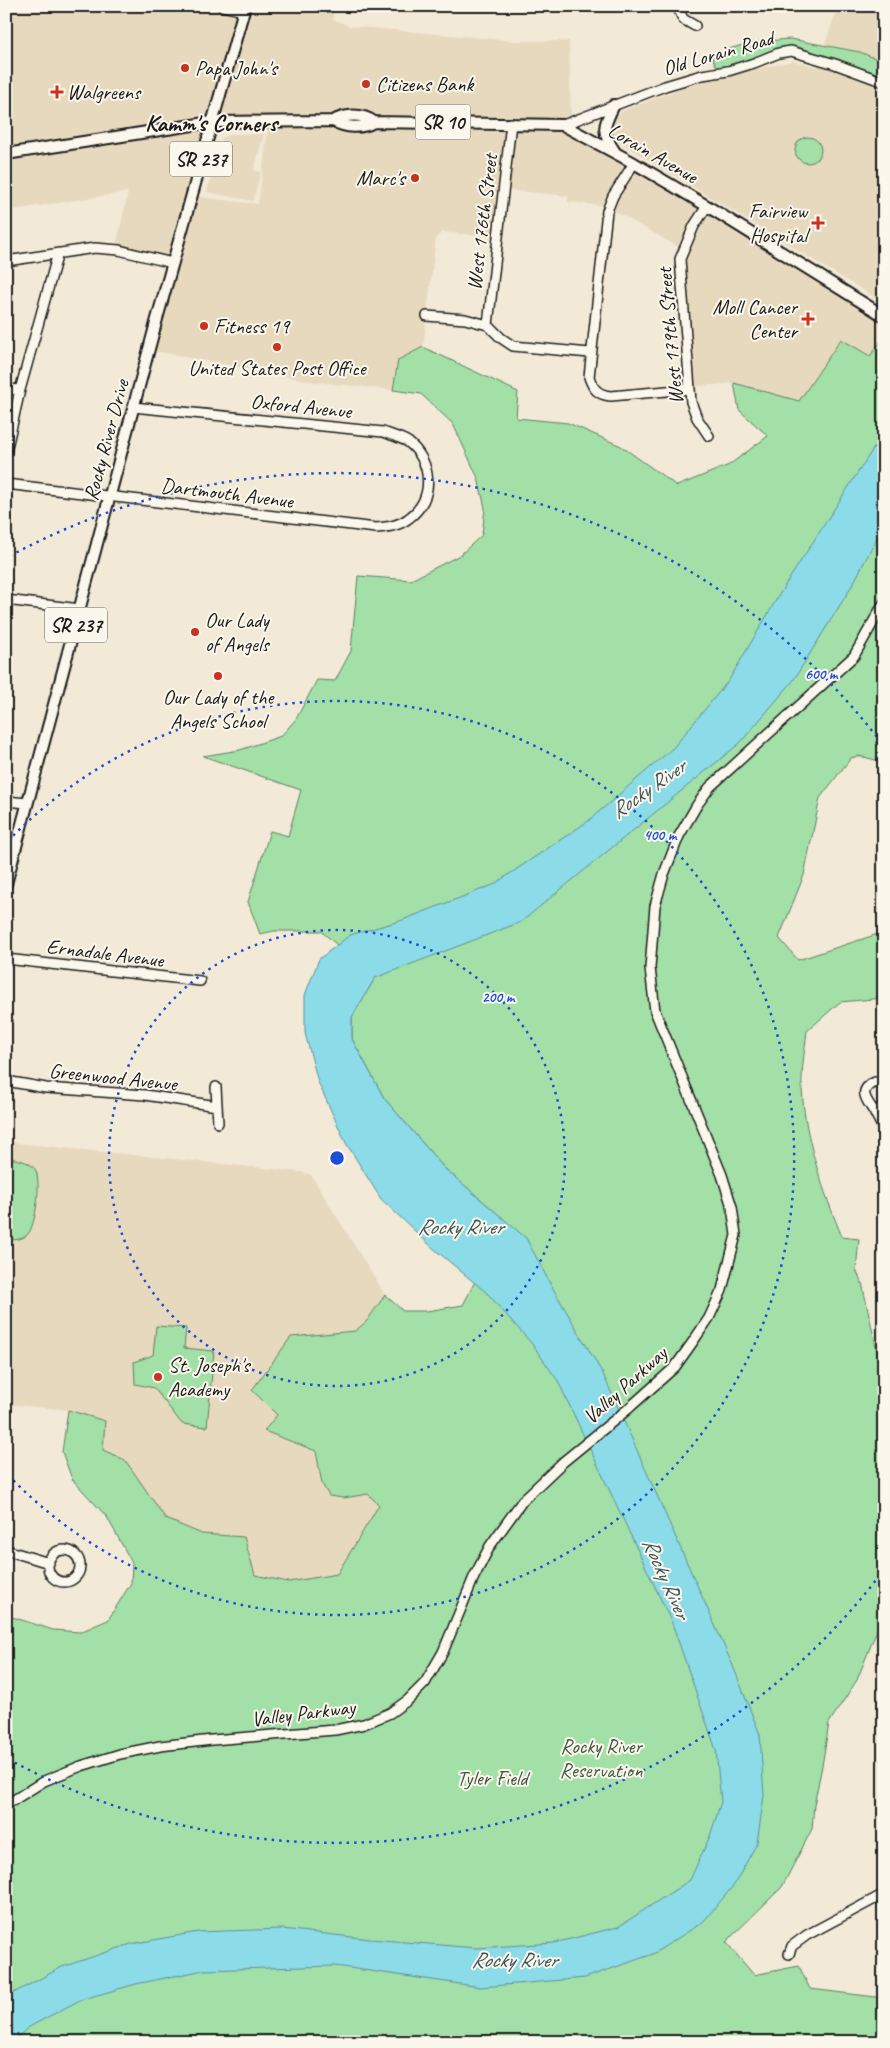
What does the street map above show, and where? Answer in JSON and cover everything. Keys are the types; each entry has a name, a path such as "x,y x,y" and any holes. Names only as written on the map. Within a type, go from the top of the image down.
{"main road":[{"name":"Rocky River Drive","path":"6,884 133,407 244,8"},
{"path":"614,105 605,125 604,133 615,153"},
{"name":"Lorain Avenue","path":"6,154 212,122 333,121 341,126 367,126 374,122 564,125 707,206 884,316"}],"street":[{"path":"222,6 244,8"},
{"path":"677,6 683,19 695,26"},
{"name":"Old Lorain Road","path":"564,125 665,86 702,75 728,71 779,53 791,51 836,64 884,82"},
{"name":"West 176th Street","path":"488,325 511,123"},
{"path":"634,163 613,196 607,211 590,353 589,377 593,388 602,395 611,396 689,389"},
{"name":"West 179th Street","path":"707,206 694,226 680,259 691,402 696,418 709,436"},
{"path":"6,261 95,248 119,250 173,263"},
{"path":"6,452 20,390 58,253"},
{"path":"427,316 465,319 488,325 501,338 513,346 590,353"},
{"path":"6,389 20,390"},
{"name":"Oxford Avenue","path":"133,407 383,432 408,442 422,460 428,476 427,492"},
{"name":"Dartmouth Avenue","path":"6,484 376,528 393,526 408,519 421,507 427,492"},
{"path":"6,600 80,609"},
{"name":"Valley Parkway","path":"6,1805 44,1781 81,1766 120,1754 160,1746 212,1740 335,1730 364,1724 390,1713 408,1700 425,1683 443,1652 474,1577 506,1521 528,1496 563,1462 628,1409 675,1367 709,1318 722,1290 736,1235 732,1208 722,1175 655,1011 650,968 655,906 664,874 679,836 710,787 854,656 884,604"},
{"path":"6,801 27,804"},
{"name":"Ernadale Avenue","path":"6,959 200,981"},
{"name":"Greenwood Avenue","path":"6,1081 46,1088 145,1096 217,1106"},
{"path":"884,1084 875,1082 868,1085 865,1091 866,1098 884,1130"},
{"path":"216,1087 218,1123"},
{"path":"876,1114 884,1104"},
{"path":"6,1550 49,1563"},
{"path":"789,1954 792,1946 807,1935 884,1894"}],"shaded area":[{"path":"6,6 334,6 333,19 349,26 516,41 569,41 571,119 560,122 210,120 171,261 116,246 128,192 6,211"},
{"name":"Fairview Hospital","path":"838,6 884,6 884,303 621,143 612,134 611,124 622,111 704,80 793,61 817,67"},
{"path":"269,121 511,123 498,238 443,232 436,237 423,347 398,360 393,390 316,382 149,350 191,196 258,204"},
{"path":"513,125 561,126 600,146 884,318 884,337 870,357 841,339 799,401 734,383 690,387 680,248 606,206 568,202 568,196 506,190"},
{"path":"231,134 264,134 254,170 261,172 253,201 207,192 222,138"},
{"name":"St. Joseph's Academy","path":"6,1142 302,1172 311,1175 385,1295 366,1322 331,1350 264,1431 316,1451 322,1484 344,1498 368,1494 379,1505 337,1574 288,1582 254,1575 244,1537 202,1534 166,1519 125,1460 103,1450 105,1421 68,1410 6,1404"}],"green space":[{"path":"790,39 860,52 884,62 884,83 791,48 776,49 747,62 717,68 712,57 740,46"},
{"path":"808,137 817,141 821,150 817,159 808,163 799,159 795,150 799,141"},
{"name":"Rocky River Reservation","path":"884,337 884,762 859,756 851,758 820,798 804,875 779,938 798,960 884,932 884,998 840,1002 807,1031 802,1089 811,1146 828,1201 842,1237 859,1239 856,1270 862,1283 877,1351 884,1427 884,1606 881,1620 857,1680 829,1723 814,1805 812,1829 782,1887 726,1942 754,1975 799,1966 810,1989 884,1998 884,2042 6,2042 6,1615 53,1630 80,1632 108,1620 131,1583 132,1563 107,1517 72,1479 62,1452 68,1410 105,1421 103,1450 125,1460 166,1519 202,1534 244,1537 255,1575 288,1582 337,1574 379,1505 368,1494 344,1498 329,1496 322,1484 316,1451 264,1431 277,1415 252,1390 291,1337 355,1331 366,1322 385,1295 403,1311 427,1311 463,1305 506,1221 444,1168 384,1098 352,1039 352,1017 375,978 321,931 274,931 260,934 248,902 270,831 288,836 301,790 203,756 240,750 281,736 296,719 317,680 335,681 351,651 358,576 411,580 460,555 482,535 485,508 478,478 453,424 421,394 393,390 398,360 423,347 518,392 516,418 568,423 621,446 677,486 729,465 768,436 739,410 734,383 799,401 841,339 870,356"},
{"path":"6,1158 22,1160 32,1166 37,1174 38,1182 36,1212 31,1229 26,1236 15,1240 6,1240"},
{"path":"156,1326 186,1328 184,1348 214,1351 207,1427 182,1424 154,1388 135,1384 134,1362 153,1355"}],"water":[{"name":"Rocky River","path":"884,432 884,524 853,584 793,681 740,743 521,922 375,978 352,1017 352,1039 384,1098 444,1168 526,1238 552,1287 603,1374 733,1666 760,1735 764,1796 757,1843 734,1885 703,1922 653,1954 585,1978 481,1987 335,1966 204,1970 136,1984 80,2000 29,2027 12,2042 6,2042 6,1997 62,1967 131,1944 198,1932 282,1929 476,1948 554,1943 618,1927 690,1880 710,1836 721,1802 716,1750 672,1623 558,1381 532,1344 488,1294 433,1248 381,1199 346,1143 318,1082 305,1033 305,995 319,959 350,935 400,921 493,885 587,822 673,748 729,680 782,590"}],"place":[{"name":"Papa John's","path":"185,68"},
{"name":"Citizens Bank","path":"366,84"},
{"name":"Walgreens","path":"57,92"},
{"name":"Marc's","path":"415,178"},
{"name":"Fairview Hospital","path":"818,223"},
{"name":"Moll Cancer Center","path":"808,319"},
{"name":"Fitness 19","path":"204,326"},
{"name":"United States Post Office","path":"277,347"},
{"name":"Our Lady of Angels","path":"195,632"},
{"name":"Our Lady of the Angels School","path":"218,676"},
{"name":"St. Joseph's Academy","path":"158,1377"}],"district":[{"name":"Kamm's Corners","path":"211,123"}],"park label":[{"name":"Tyler Field","path":"492,1778"}]}
